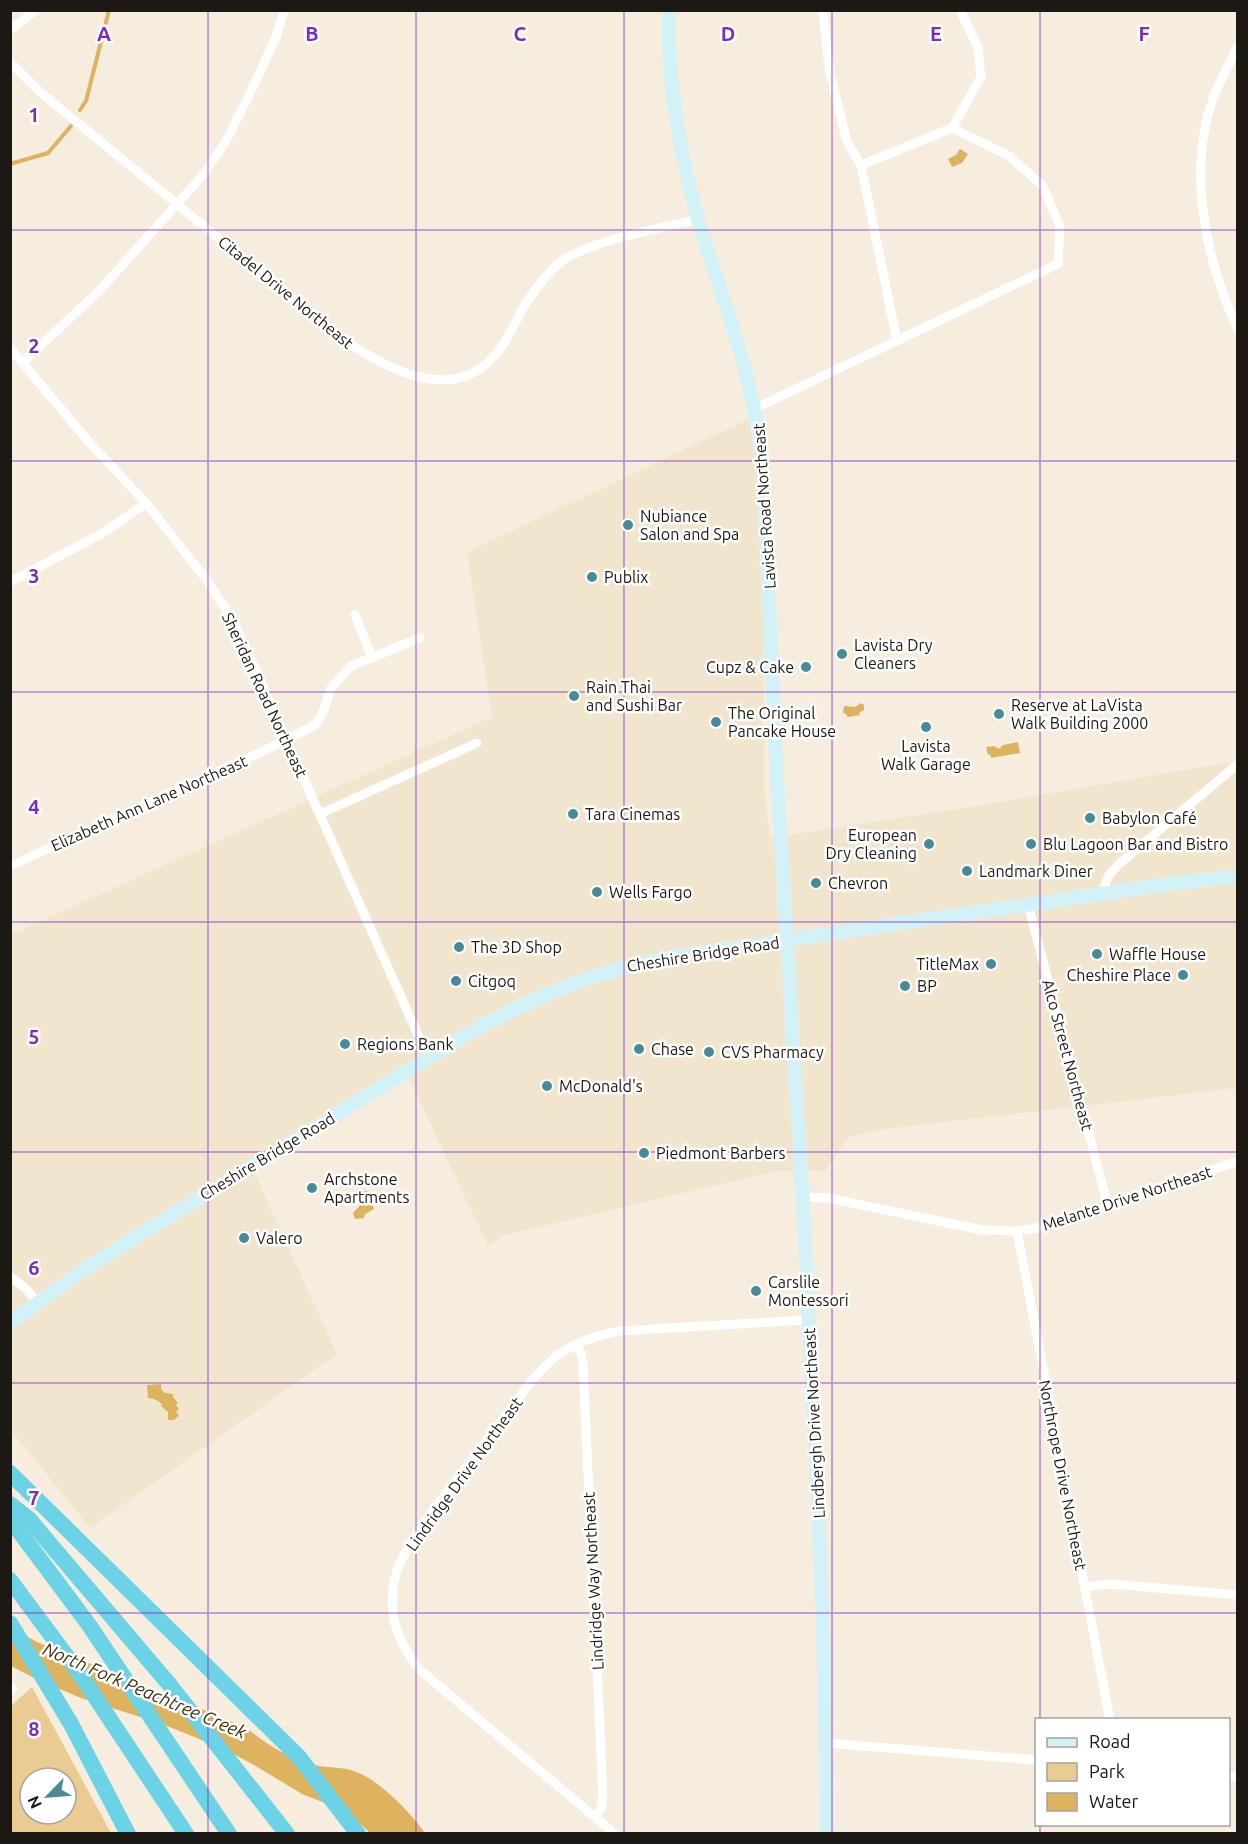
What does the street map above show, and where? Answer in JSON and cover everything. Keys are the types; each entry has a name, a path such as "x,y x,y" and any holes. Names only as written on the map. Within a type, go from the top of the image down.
{"highway":[{"path":"10,1473 299,1757 358,1833"},
{"path":"10,1504 29,1519 169,1684 287,1833"},
{"path":"10,1519 89,1625 230,1833"},
{"path":"10,1580 80,1674 186,1833"},
{"path":"10,1623 71,1724 128,1833"}],"main road":[{"name":"Lavista Road Northeast","path":"669,10 673,95 685,168 698,219 740,346 760,430 766,493 786,941"},
{"name":"Cheshire Bridge Road","path":"10,1323 37,1302 126,1243 430,1056 513,1008 590,976 654,960 1238,876"},
{"name":"Lindbergh Drive Northeast","path":"786,941 819,1536 827,1833"}],"street":[{"path":"10,30 36,10"},
{"path":"23,362 100,290 203,175 226,141 276,37 284,10"},
{"path":"823,10 829,69 847,142 861,165 897,341"},
{"path":"861,165 952,128 981,77 978,48 960,10"},
{"path":"1238,46 1214,97 1203,143 1201,171 1202,204 1216,274 1223,299 1238,330"},
{"name":"Citadel Drive Northeast","path":"10,62 40,92 342,339 371,356 419,378 454,380 472,374 491,359 501,349 533,293 563,261 595,245 698,219"},
{"path":"756,408 1058,264 1060,226 1042,185 1009,156 952,128"},
{"name":"Sheridan Road Northeast","path":"10,348 88,441 146,503 209,583 235,624 418,1035 430,1056"},
{"path":"10,582 103,533 146,503"},
{"path":"356,615 372,658"},
{"name":"Elizabeth Ann Lane Northeast","path":"10,866 287,740 316,724 324,710 331,688 351,666 420,638"},
{"path":"320,814 477,743"},
{"path":"1101,894 1109,875 1119,864 1238,764"},
{"name":"Alco Street Northeast","path":"1028,905 1108,1206"},
{"name":"Melante Drive Northeast","path":"802,1197 828,1198 982,1230 1017,1231 1049,1226 1238,1161"},
{"name":"Northrope Drive Northeast","path":"1017,1231 1110,1718"},
{"path":"10,1276 37,1302"},
{"name":"Lindridge Drive Northeast","path":"615,1833 420,1670 407,1654 400,1639 392,1606 397,1573 410,1546 536,1376 555,1358 576,1344 620,1331 808,1320"},
{"name":"Lindridge Way Northeast","path":"576,1344 583,1365 602,1784 601,1808 595,1817"},
{"path":"1084,1587 1110,1584 1238,1595"},
{"path":"10,1685 12,1689 10,1691"},
{"path":"826,1743 1035,1760"}],"shaded area":[{"path":"749,419 763,499 764,789 770,838 964,808 1237,761 1237,1088 884,1129 849,1137 825,1171 777,1171 502,1236 488,1246 407,1074 249,1161 337,1354 90,1528 11,1430 10,935 492,717 467,552"}],"green space":[{"path":"32,1687 75,1766 18,1766 18,1826 78,1826 78,1772 111,1833 11,1833 11,1706"}],"water":[{"path":"960,149 968,154 962,163 952,167 948,159 956,155"},
{"path":"861,703 864,705 864,710 859,713 860,715 848,717 843,713 844,706 855,707"},
{"path":"1018,742 1020,753 991,758 990,754 988,755 986,747 994,746 999,749 1003,745"},
{"path":"363,1191 368,1191 374,1209 365,1214 364,1218 355,1219 353,1213 361,1204 360,1195"},
{"path":"161,1384 161,1389 165,1393 173,1394 178,1403 176,1405 179,1409 176,1412 179,1415 174,1420 168,1420 168,1412 161,1406 161,1403 148,1398 147,1385"},
{"name":"North Fork Peachtree Creek","path":"10,1627 37,1642 245,1727 271,1746 298,1760 319,1766 347,1769 361,1774 392,1796 425,1833 370,1833 348,1812 302,1794 224,1749 162,1724 81,1698 34,1678 11,1666"}],"waterway":[{"path":"80,110 86,101 109,10"},
{"path":"10,164 48,153 71,126"}],"place":[{"name":"Nubiance Salon and Spa","path":"628,525"},
{"name":"Publix","path":"592,577"},
{"name":"Lavista Dry Cleaners","path":"842,654"},
{"name":"Cupz & Cake","path":"806,667"},
{"name":"Rain Thai and Sushi Bar","path":"574,696"},
{"name":"Reserve at LaVista Walk Building 2000","path":"999,714"},
{"name":"The Original Pancake House","path":"716,722"},
{"name":"Lavista Walk Garage","path":"926,727"},
{"name":"Tara Cinemas","path":"573,814"},
{"name":"Babylon Café","path":"1090,818"},
{"name":"European Dry Cleaning","path":"929,844"},
{"name":"Blu Lagoon Bar and Bistro","path":"1031,844"},
{"name":"Landmark Diner","path":"967,871"},
{"name":"Chevron","path":"816,883"},
{"name":"Wells Fargo","path":"597,892"},
{"name":"The 3D Shop","path":"459,947"},
{"name":"Waffle House","path":"1097,954"},
{"name":"TitleMax","path":"991,964"},
{"name":"Cheshire Place","path":"1183,975"},
{"name":"Citgoq","path":"456,981"},
{"name":"BP","path":"905,986"},
{"name":"Regions Bank","path":"345,1044"},
{"name":"Chase","path":"639,1049"},
{"name":"CVS Pharmacy","path":"709,1052"},
{"name":"McDonald's","path":"547,1086"},
{"name":"Piedmont Barbers","path":"644,1153"},
{"name":"Archstone Apartments","path":"312,1188"},
{"name":"Valero","path":"244,1238"},
{"name":"Carslile Montessori","path":"756,1291"}]}
